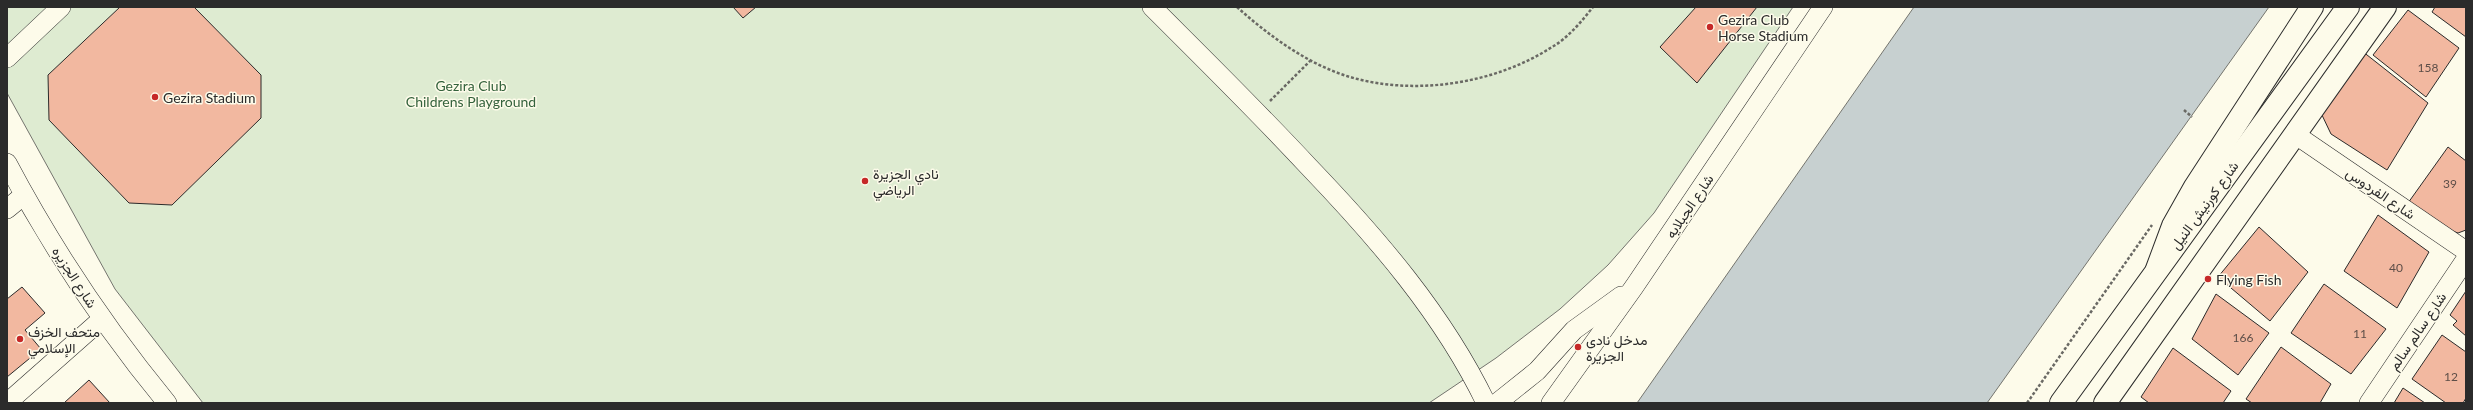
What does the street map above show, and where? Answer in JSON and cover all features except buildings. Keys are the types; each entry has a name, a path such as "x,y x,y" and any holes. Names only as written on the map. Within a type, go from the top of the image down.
{"main road":[{"path":"2157,269 2173,226 2195,187 2312,7"},
{"name":"شارع كورنيش النيل","path":"2061,403 2348,7"},
{"path":"2105,403 2296,135 2385,7"}],"street":[{"path":"7,58 61,7"},
{"path":"1152,7 1259,113 1355,215 1423,299 1477,384 1486,403"},
{"name":"شارع الجبلايه","path":"1551,403 1634,287 1823,7"},
{"name":"شارع الفردوس","path":"2296,135 2466,251"},
{"name":"شارع الجزيره","path":"7,163 61,258 102,318 167,403"},
{"path":"7,209 24,195"},
{"name":"شارع سالم سالم","path":"2369,403 2466,259"},
{"path":"1497,403 1537,371 1574,330 1634,287"},
{"path":"7,403 102,318"}],"path":[{"path":"1237,7 1254,22 1310,61 1350,77 1392,85 1434,86 1476,78 1516,66 1553,47 1584,19 1593,7"},
{"path":"1259,113 1310,61"},
{"path":"2184,110 2192,117"}],"green space":[{"name":"نادي الجزيرة الرياضي","path":"7,7 1793,7 1654,213 1608,265 1560,309 1496,358 1429,403 203,403 115,289 7,93"}],"shaded area":[{"path":"1914,7 2269,7 1987,403 1637,403"}],"place":[{"name":"Gezira Club Horse Stadium","path":"1710,27"},
{"name":"Gezira Stadium","path":"155,97"},
{"name":"نادي الجزيرة الرياضي","path":"865,181"},
{"name":"Flying Fish","path":"2208,279"},
{"name":"متحف الخزف الإسلامي","path":"20,339"},
{"name":"مدخل نادى الجزيرة","path":"1578,347"}],"park label":[{"name":"Gezira Club Childrens Playground","path":"471,94"}]}
